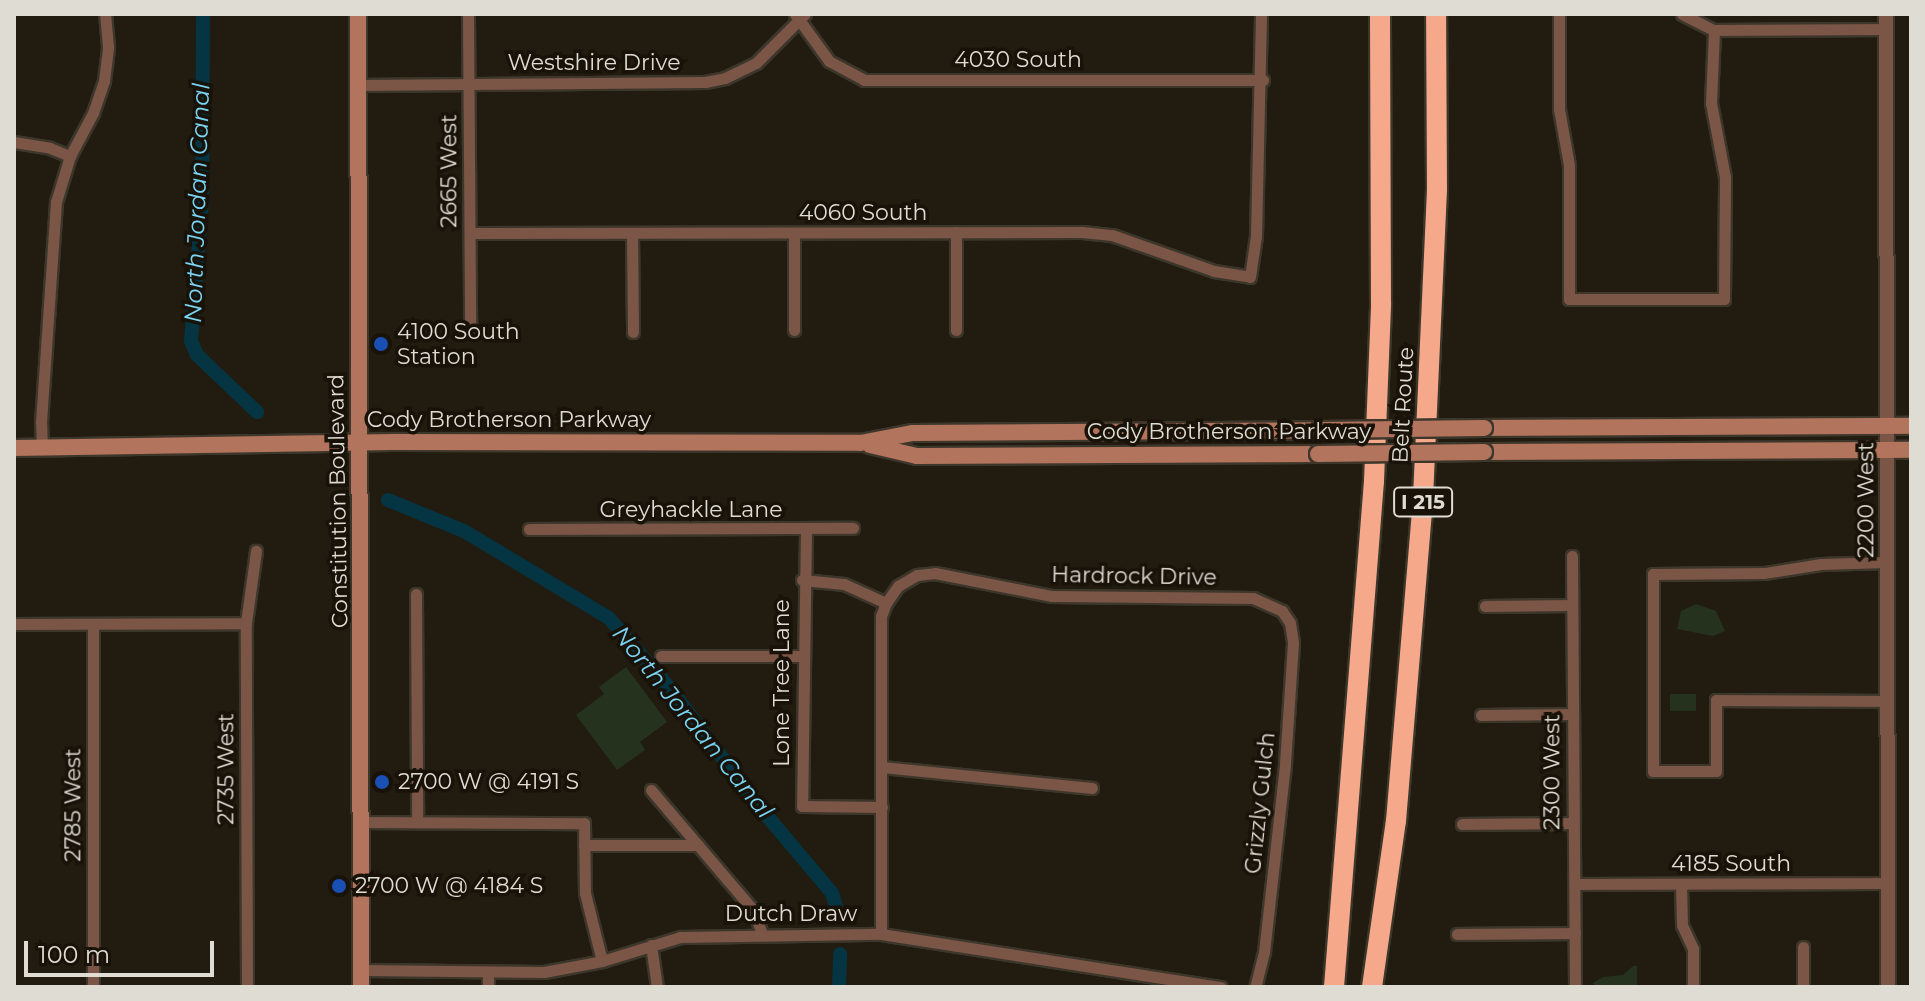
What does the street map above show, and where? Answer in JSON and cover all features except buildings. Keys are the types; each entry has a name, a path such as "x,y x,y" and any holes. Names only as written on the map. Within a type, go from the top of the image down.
{"highway":[{"name":"Belt Route","path":"1334,987 1365,625 1378,407 1380,14"},
{"name":"Belt Route","path":"1372,987 1396,821 1423,498 1437,189 1436,14"}],"main road":[{"name":"Constitution Boulevard","path":"358,14 362,979"},
{"name":"Cody Brotherson Parkway","path":"14,448 358,443 860,443 913,433 1911,426"},
{"name":"Cody Brotherson Parkway","path":"860,443 917,456 1911,450"}],"street":[{"path":"42,448 54,219 70,156 93,113 104,81 108,47 105,14"},
{"name":"2665 West","path":"468,14 470,327"},
{"path":"1261,14 1263,80"},
{"path":"1559,14 1559,109 1569,165 1569,299 1724,299 1725,177 1711,103 1714,30"},
{"path":"1682,14 1714,30 1886,21"},
{"name":"Westshire Drive","path":"358,85 705,82 725,78 756,63 800,16"},
{"name":"4030 South","path":"800,16 829,61 864,80 1263,80"},
{"name":"2200 West","path":"1886,21 1888,987"},
{"name":"4060 South","path":"470,233 1082,232 1112,235 1214,271 1250,277 1256,236 1263,80"},
{"path":"14,142 39,145 70,156"},
{"path":"956,232 956,330"},
{"path":"632,233 633,332"},
{"path":"794,233 794,330"},
{"name":"Greyhackle Lane","path":"529,529 853,528"},
{"name":"Lone Tree Lane","path":"806,530 802,580 802,806 882,807"},
{"name":"2735 West","path":"247,987 246,623 256,551"},
{"name":"2300 West","path":"1572,556 1575,987"},
{"path":"1888,562 1821,564 1764,573 1653,574 1653,771 1716,771 1716,700 1888,701"},
{"name":"Hardrock Drive","path":"886,603 907,580 935,573 1051,596 1253,598 1273,604 1290,623"},
{"path":"802,580 844,584 886,603 881,616 881,934"},
{"path":"416,594 417,822"},
{"path":"1485,606 1572,605"},
{"path":"14,624 246,623"},
{"name":"Grizzly Gulch","path":"1255,987 1264,952 1285,765 1293,643 1290,623"},
{"name":"2785 West","path":"93,624 93,987"},
{"path":"661,656 802,656"},
{"path":"1481,715 1572,714"},
{"path":"882,767 1092,788"},
{"path":"651,790 754,911 762,934"},
{"path":"362,822 584,823 587,908 602,961"},
{"path":"1462,824 1572,823"},
{"path":"584,845 698,845"},
{"name":"4185 South","path":"1575,884 1888,883"},
{"path":"1681,884 1682,925 1693,949 1693,987"},
{"path":"1457,934 1575,933"},
{"name":"Dutch Draw","path":"362,979 544,972 704,935 881,934 1150,982 1221,987"},
{"path":"651,945 657,987"},
{"path":"1803,947 1803,987"},
{"path":"488,973 488,987"}],"green space":[{"path":"1696,604 1716,611 1725,631 1713,636 1677,629 1681,611"},
{"path":"626,667 667,722 640,742 645,750 617,770 576,715 604,694 599,687"},
{"path":"1670,694 1696,694 1696,711 1670,711"},
{"path":"1637,966 1637,987 1595,987 1593,983 1603,977 1623,975"}],"waterway":[{"name":"North Jordan Canal","path":"203,14 202,201 191,341 197,355 257,412"},
{"name":"North Jordan Canal","path":"388,500 464,531 609,618 672,691 757,804 832,893 838,913"},
{"name":"North Jordan Canal","path":"839,987 840,954"}],"place":[{"name":"4100 South Station","path":"381,344"},
{"name":"2700 W @ 4191 S","path":"382,782"},
{"name":"2700 W @ 4184 S","path":"339,886"}]}
